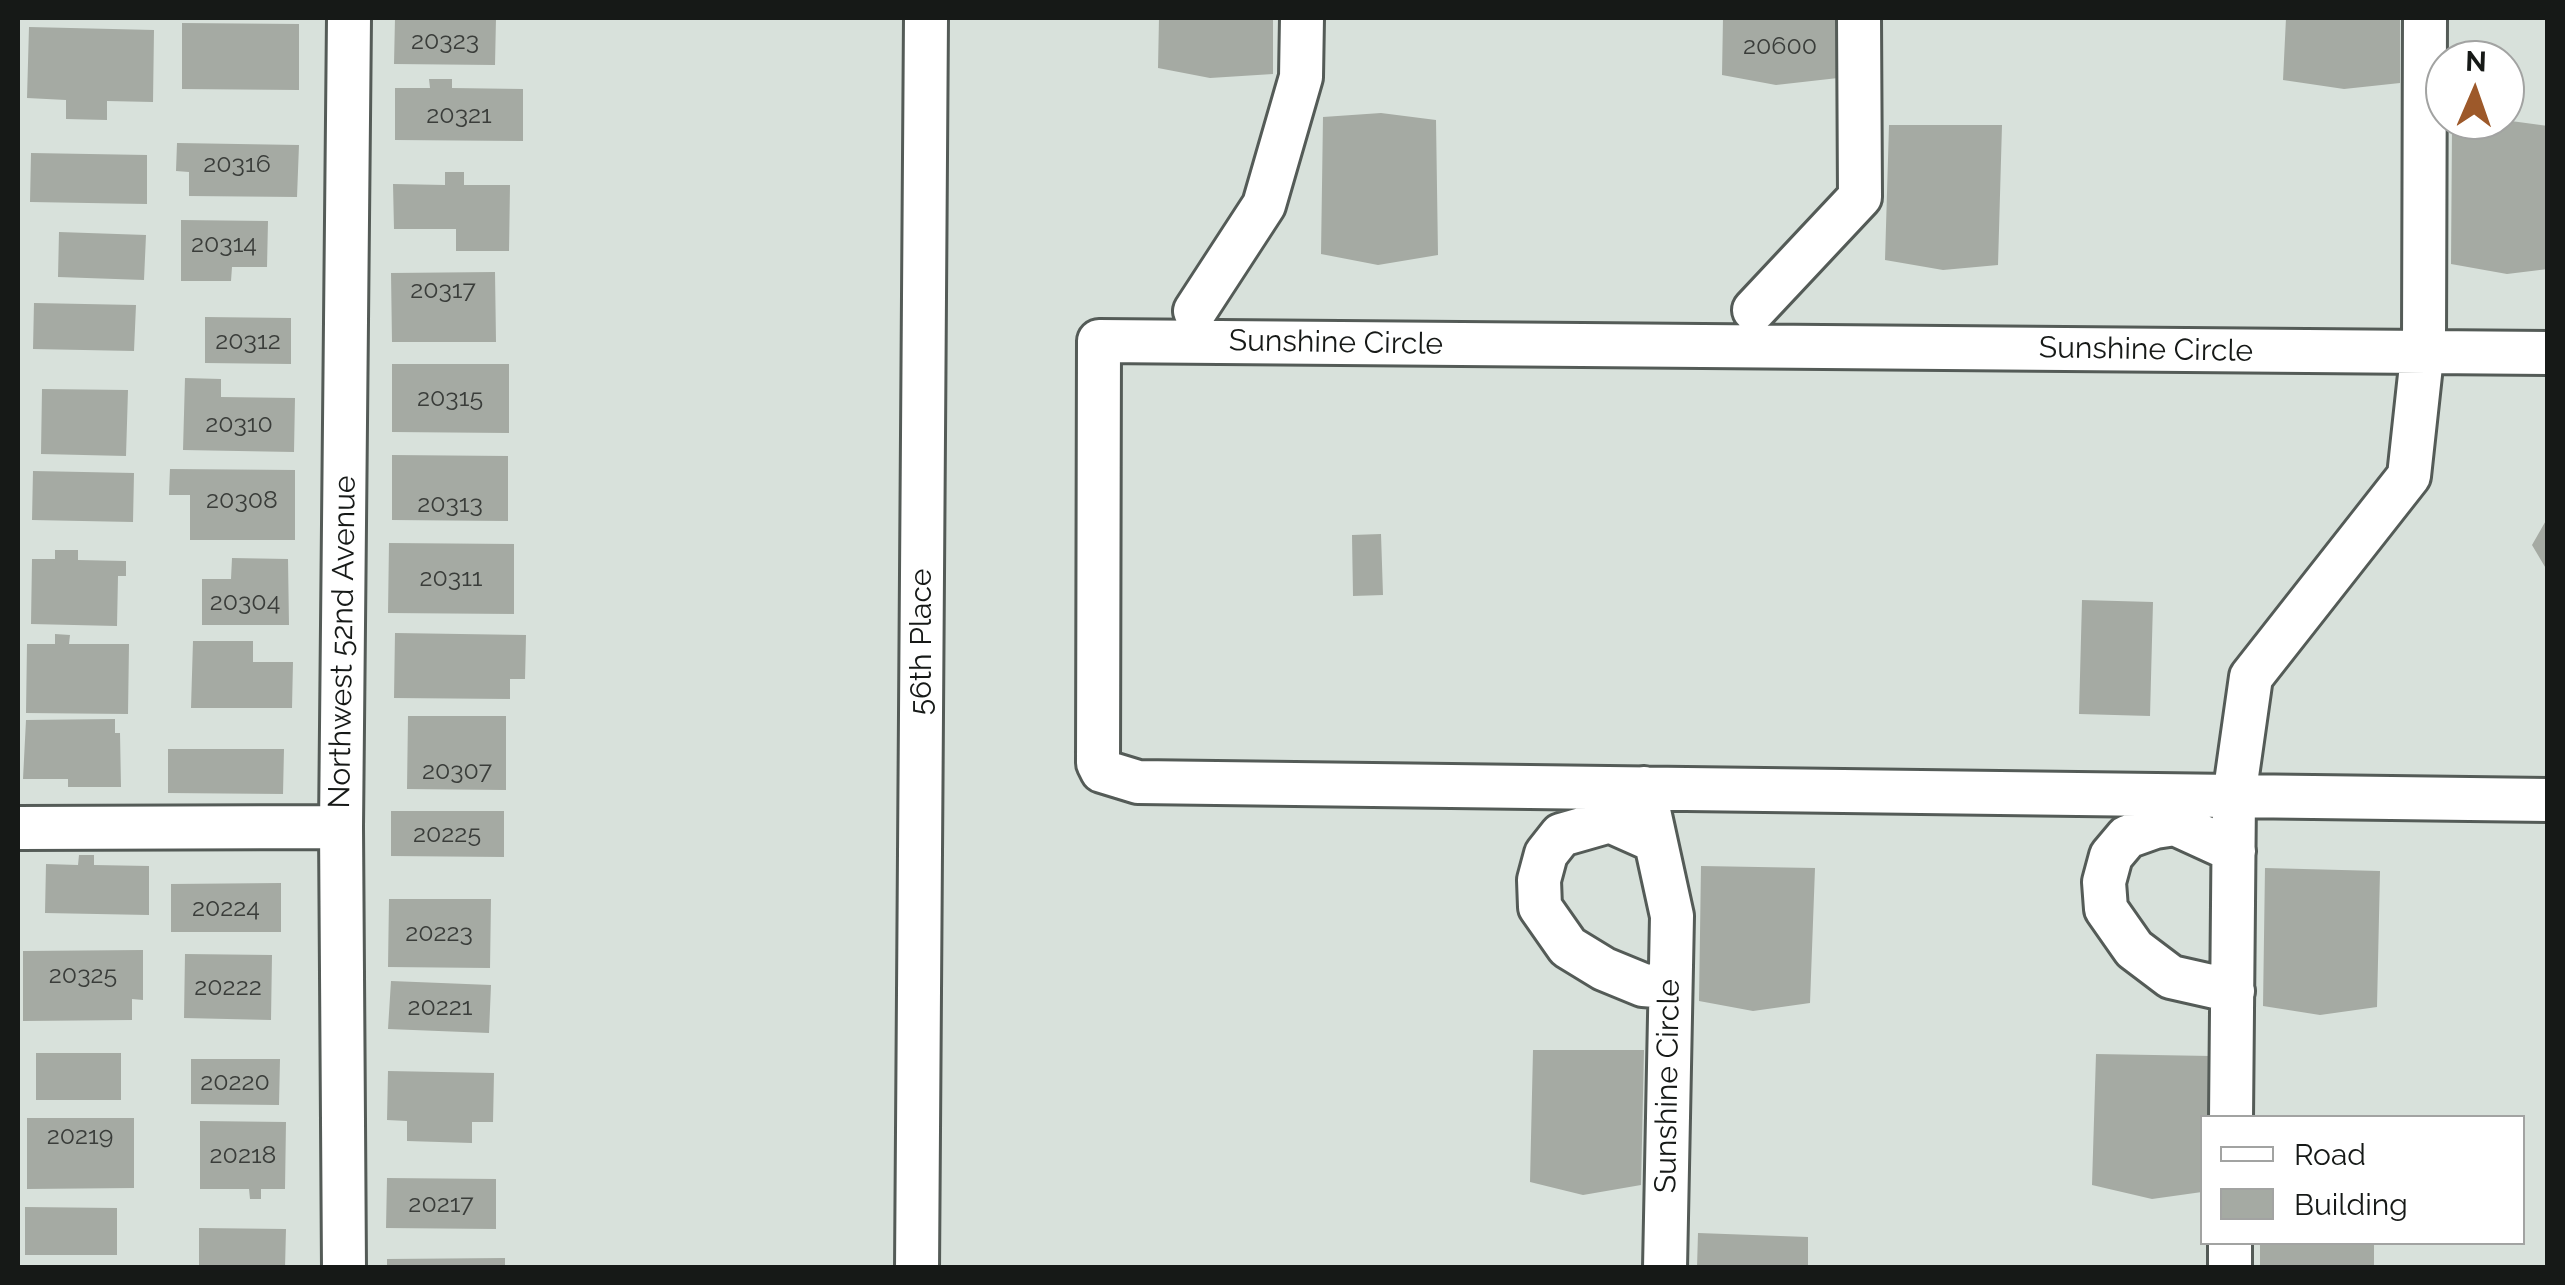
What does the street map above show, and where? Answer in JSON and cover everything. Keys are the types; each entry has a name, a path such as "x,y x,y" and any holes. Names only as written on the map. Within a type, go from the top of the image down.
{"street":[{"name":"Northwest 52nd Avenue","path":"344,1268 341,827 349,18"},
{"name":"56th Place","path":"918,1268 926,18"},
{"path":"1195,310 1264,205 1301,77 1302,18"},
{"path":"1754,310 1860,197 1859,18"},
{"path":"2232,1115 2234,797 2251,676 2409,476 2422,353 2425,18"},
{"name":"Sunshine Circle","path":"2548,353 1099,341 1098,763 1102,771 1138,782 2548,800"},
{"name":"Sunshine Circle","path":"1644,788 1672,916 1665,1268"},
{"path":"1655,840 1610,821 1560,834 1546,854 1539,880 1540,907 1568,946 1604,970 1644,985 1669,986"},
{"path":"2233,991 2171,977 2134,949 2106,909 2104,882 2111,856 2126,838 2154,827 2176,824 2234,851"},
{"path":"18,828 341,827"}],"building":[{"path":"395,18 496,18 495,65 394,64"},
{"path":"1159,18 1273,18 1273,74 1210,78 1158,68"},
{"path":"1723,18 1838,18 1838,78 1776,85 1722,75"},
{"path":"2286,18 2400,18 2400,83 2344,89 2283,80"},
{"path":"182,23 299,24 299,90 182,89"},
{"path":"29,27 154,30 153,102 107,101 107,120 66,119 66,100 27,98"},
{"path":"429,79 452,79 452,88 523,89 523,141 395,140 395,88 430,88"},
{"path":"1381,113 1436,120 1438,255 1378,265 1321,254 1323,117"},
{"path":"2525,123 2548,126 2548,269 2507,274 2451,264 2452,140 2525,140"},
{"path":"1889,125 2002,125 1998,265 1943,270 1885,260"},
{"path":"177,143 299,145 297,197 189,196 189,172 176,171"},
{"path":"31,153 147,155 147,204 30,202"},
{"path":"445,172 464,172 464,185 510,185 509,251 456,251 456,229 394,229 393,184 445,185"},
{"path":"181,220 268,221 267,267 232,267 231,281 181,281"},
{"path":"59,232 146,235 144,280 58,277"},
{"path":"495,272 496,342 392,342 391,273"},
{"path":"34,303 136,305 134,351 33,349"},
{"path":"205,317 291,318 291,364 205,363"},
{"path":"392,364 509,364 509,433 392,432"},
{"path":"185,378 221,379 221,397 295,398 294,452 183,450"},
{"path":"42,389 128,390 126,456 41,454"},
{"path":"392,455 508,456 508,521 392,520"},
{"path":"170,469 295,470 295,540 190,540 190,495 169,495"},
{"path":"33,471 134,473 133,522 32,520"},
{"path":"2548,517 2548,572 2532,545"},
{"path":"1381,534 1383,595 1353,596 1352,535"},
{"path":"389,543 514,544 514,614 388,613"},
{"path":"55,550 78,550 78,560 126,561 126,576 118,576 117,626 31,624 32,559 55,559"},
{"path":"232,558 288,559 289,625 202,625 202,579 231,579"},
{"path":"2082,600 2153,602 2150,716 2079,714"},
{"path":"395,633 526,635 525,679 510,679 510,699 394,698"},
{"path":"55,634 70,635 69,644 129,644 128,714 26,713 27,644 55,644"},
{"path":"193,641 253,641 253,662 293,662 292,708 191,708"},
{"path":"408,716 506,716 506,790 407,789"},
{"path":"115,719 115,733 120,733 121,787 68,787 68,779 23,779 26,720"},
{"path":"168,749 284,749 283,794 168,793"},
{"path":"391,811 504,811 504,857 391,856"},
{"path":"79,855 94,855 94,865 149,866 149,915 45,913 46,864 78,865"},
{"path":"1701,866 1815,868 1810,1003 1753,1011 1699,1001"},
{"path":"2265,868 2380,871 2377,1007 2320,1015 2263,1006"},
{"path":"281,883 281,932 171,932 171,884"},
{"path":"389,899 491,899 490,968 388,967"},
{"path":"143,950 143,1000 132,999 132,1020 23,1021 23,951"},
{"path":"185,954 272,955 271,1020 184,1018"},
{"path":"391,981 491,985 489,1033 388,1029"},
{"path":"1533,1050 1644,1050 1641,1185 1583,1195 1530,1182"},
{"path":"36,1053 121,1053 121,1100 36,1100"},
{"path":"2096,1054 2211,1056 2210,1115 2200,1115 2200,1192 2152,1199 2092,1185"},
{"path":"191,1059 280,1059 279,1105 191,1104"},
{"path":"388,1071 494,1073 493,1122 472,1122 472,1143 407,1141 407,1121 387,1120"},
{"path":"27,1118 134,1118 134,1188 27,1189"},
{"path":"200,1121 286,1122 285,1189 261,1189 261,1199 250,1199 249,1189 200,1189"},
{"path":"387,1178 496,1179 496,1229 386,1228"},
{"path":"25,1207 117,1208 117,1255 25,1255"},
{"path":"199,1228 286,1229 285,1268 199,1268"},
{"path":"1698,1233 1808,1237 1808,1268 1697,1268"},
{"path":"2260,1245 2374,1245 2374,1268 2260,1268"},
{"path":"505,1258 505,1268 387,1268 387,1259"}]}
